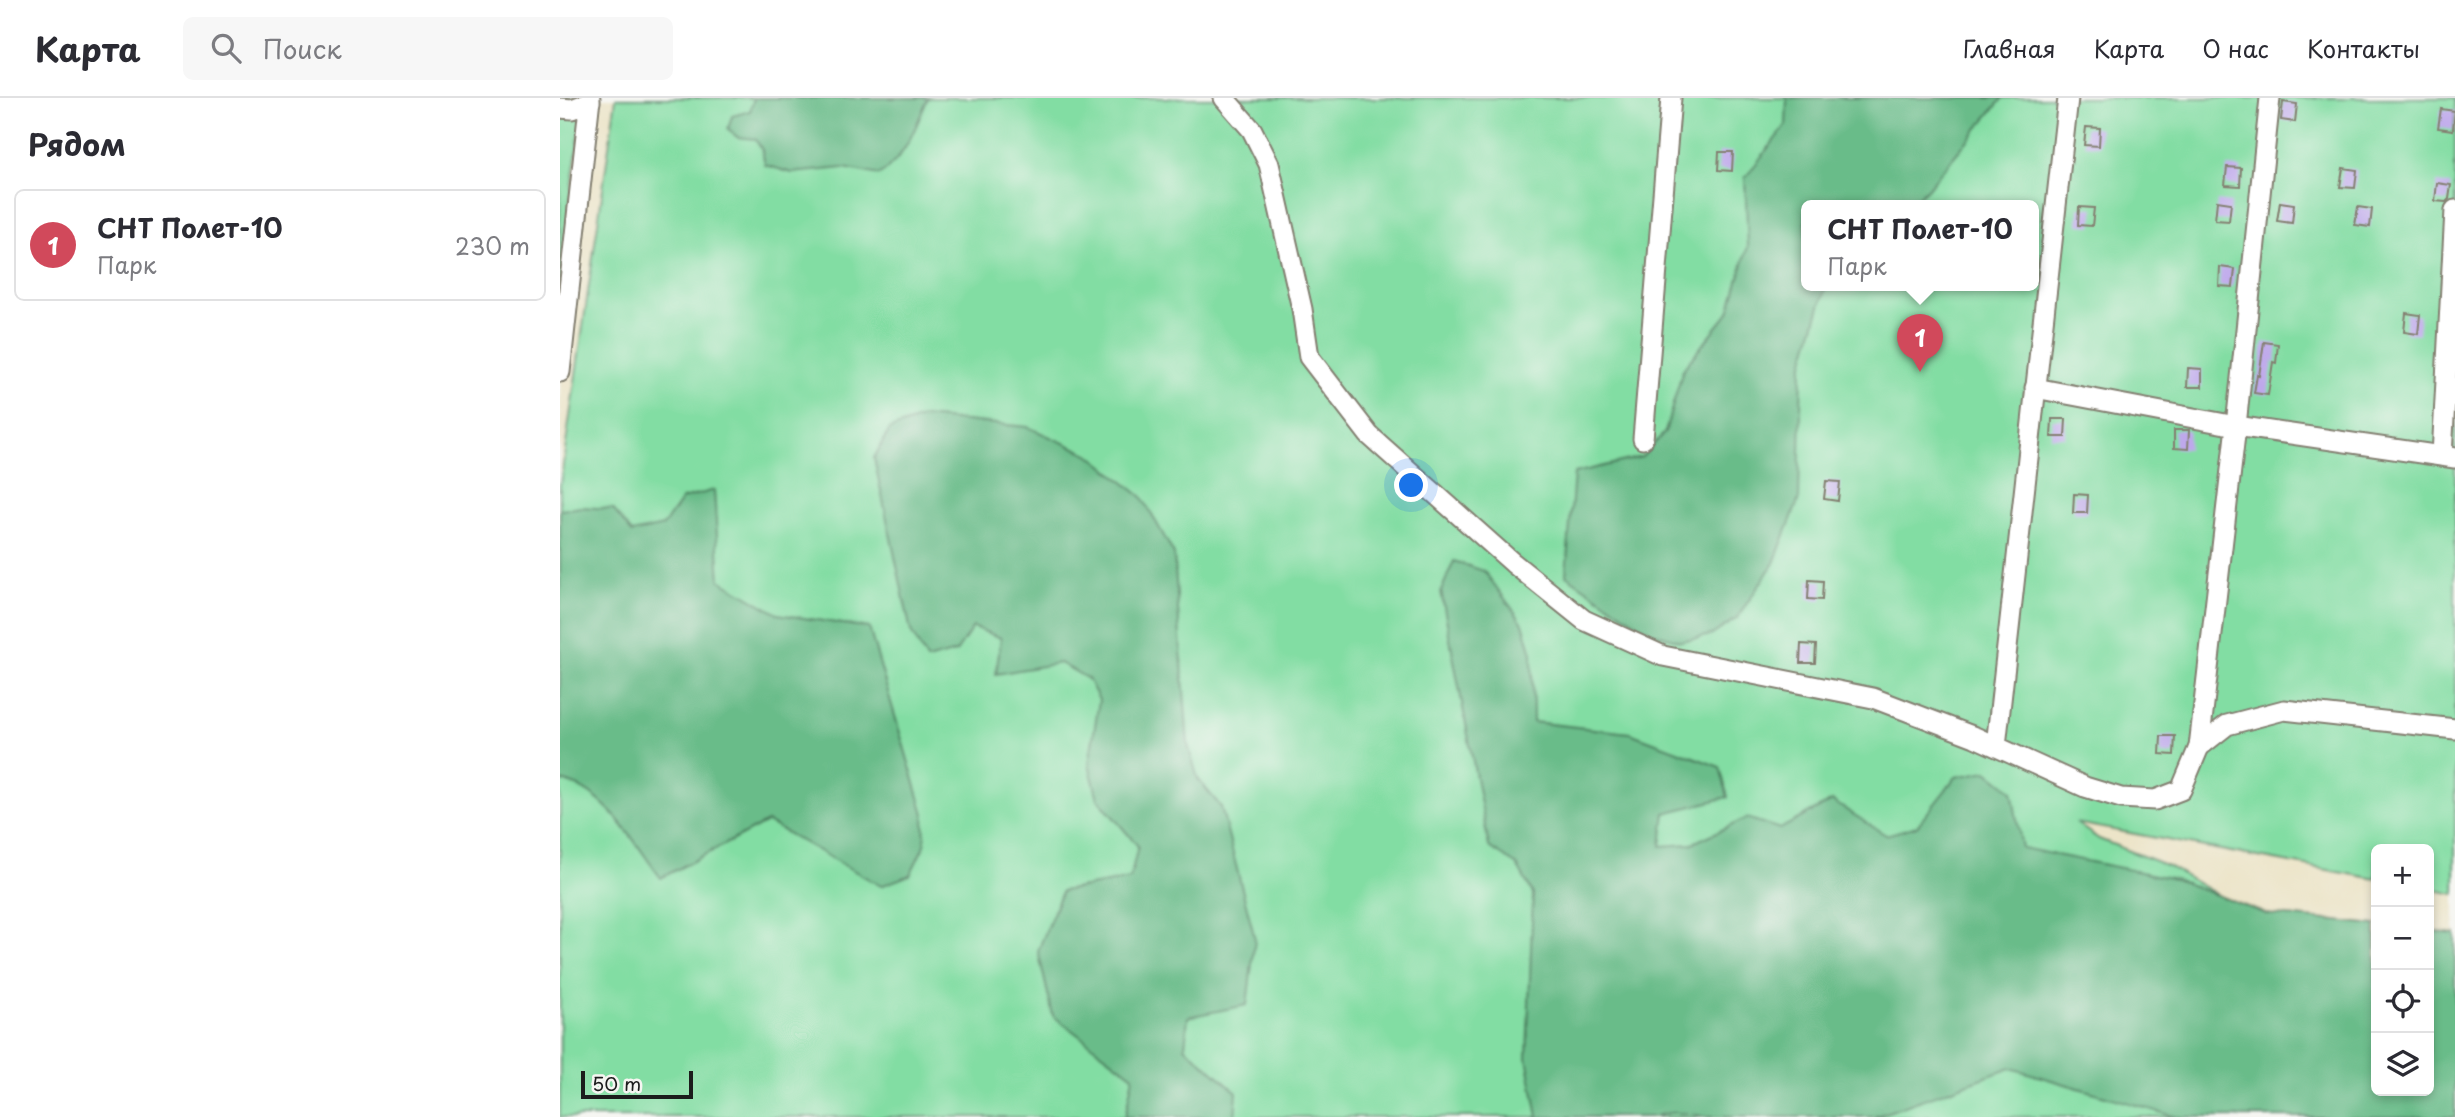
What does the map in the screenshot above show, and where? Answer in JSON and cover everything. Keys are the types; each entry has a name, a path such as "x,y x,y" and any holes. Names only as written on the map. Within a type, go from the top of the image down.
{"lane":[{"path":"1224,98 1252,130 1269,164 1302,309 1309,357 1369,435 1513,563 1584,620 1662,656 1874,698 1996,747 2085,787 2121,798 2155,800 2181,790 2199,747 2270,98"},
{"path":"1643,439 1671,98"},
{"path":"1996,747 2068,98"},
{"path":"560,108 572,109 590,100"},
{"path":"560,372 564,298 590,100"},
{"path":"2035,388 2236,426 2448,457 2455,210"},
{"path":"2199,747 2227,725 2284,709 2455,729"}],"green space":[{"path":"560,98 585,98 569,202 560,319"},
{"path":"616,98 2455,98 2455,894 2434,890 2434,844 2371,844 2371,878 2076,823 2099,839 2168,866 2261,920 2371,1084 2371,1096 2434,1096 2455,1117 560,1117 560,485"},
{"path":"754,98 928,98 903,150 889,168 879,175 844,168 792,173 765,165 762,150 755,139 737,137 728,129 732,116 750,111"},
{"path":"1787,98 2003,98 1915,200 1801,200 1801,291 1825,291 1802,367 1799,499 1774,563 1737,618 1712,635 1680,641 1648,631 1566,575 1574,473 1642,457 1665,432 1683,369 1729,312 1748,246 1745,178 1786,125"},
{"path":"924,417 1028,427 1089,454 1142,497 1174,554 1188,745 1198,779 1221,807 1255,939 1247,1005 1188,1017 1185,1047 1237,1092 1235,1117 1125,1117 1133,1076 1053,1016 1038,951 1062,891 1130,879 1138,846 1098,799 1089,764 1099,700 1088,679 1060,663 996,674 1001,638 973,627 956,652 927,660 911,632 874,458 890,429"},
{"path":"714,490 720,580 778,614 869,628 924,814 925,844 910,875 881,886 767,822 661,878 618,819 605,806 591,794 560,781 560,510 581,507 613,509 632,533 663,526 682,499"},
{"path":"1454,561 1484,571 1523,623 1532,653 1533,722 1630,733 1720,767 1728,797 1665,813 1661,846 1691,844 1747,818 1780,829 1832,801 1886,835 1917,826 1956,777 1987,771 2012,791 2022,848 2175,879 2266,914 2371,924 2371,1096 2434,1096 2434,932 2455,934 2455,1117 2176,1117 2011,1068 1874,1117 1704,1117 1679,1113 1654,1117 1538,1117 1527,1058 1533,894 1517,865 1489,847 1441,591"}],"building":[{"path":"2283,102 2297,104 2295,122 2281,120"},
{"path":"2441,109 2455,111 2453,130 2438,128"},
{"path":"2086,127 2100,128 2099,146 2084,145"},
{"path":"1719,152 1733,152 1732,171 1718,170"},
{"path":"2227,167 2241,168 2240,186 2225,185"},
{"path":"2343,168 2357,170 2355,188 2340,187"},
{"path":"2437,183 2451,185 2446,202 2435,201"},
{"path":"2217,201 2231,203 2229,221 2215,220"},
{"path":"2280,202 2294,204 2292,223 2277,221"},
{"path":"2079,207 2094,208 2092,226 2078,225"},
{"path":"2358,207 2372,209 2370,227 2355,225"},
{"path":"2220,267 2235,269 2233,287 2219,286"},
{"path":"2406,313 2420,315 2418,334 2404,332"},
{"path":"2264,342 2278,344 2268,395 2254,393"},
{"path":"2188,368 2202,369 2202,387 2187,387"},
{"path":"2052,419 2066,419 2065,437 2051,437"},
{"path":"2174,430 2189,430 2188,449 2174,448"},
{"path":"1826,481 1840,482 1838,501 1824,499"},
{"path":"2074,494 2088,495 2087,513 2073,513"},
{"path":"1809,580 1823,581 1822,600 1808,599"},
{"path":"1801,644 1816,645 1815,663 1800,663"},
{"path":"2161,736 2175,736 2174,755 2160,754"}],"place":[{"name":"СНТ Полет-10","path":"1920,372"}]}
